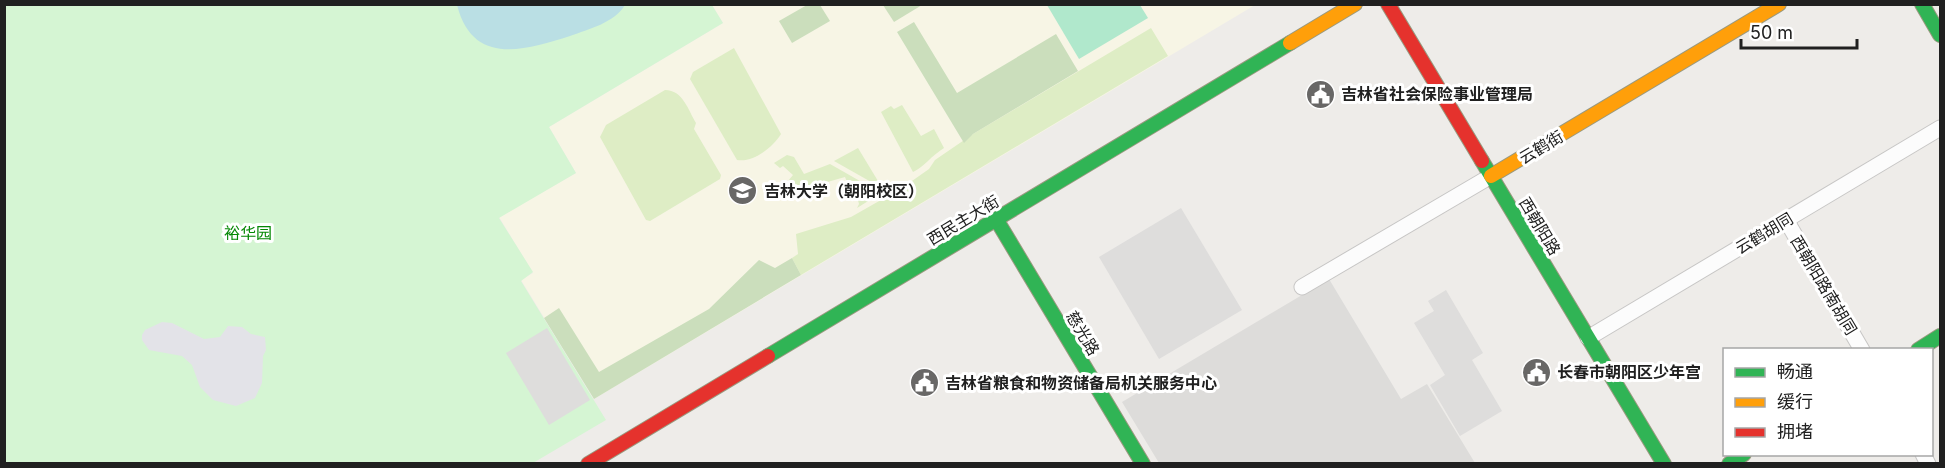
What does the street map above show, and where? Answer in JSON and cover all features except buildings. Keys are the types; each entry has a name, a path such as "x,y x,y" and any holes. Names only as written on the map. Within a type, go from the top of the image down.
{"main road":[{"name":"西民主大街","path":"588,464 1355,4"},
{"name":"西朝阳路","path":"1388,4 1664,464"},
{"name":"云鹤街","path":"1491,176 1779,4"},
{"path":"1922,4 1941,35"},
{"name":"慈光路","path":"996,219 1143,464"},
{"path":"1921,348 1941,336"},
{"path":"614,448 623,464"}],"street":[{"name":"云鹤胡同","path":"1588,338 1941,128"},
{"name":"云鹤街","path":"1302,287 1491,176"},
{"name":"西朝阳路南胡同","path":"1786,220 1861,348"}],"shaded area":[{"name":"吉林大学（朝阳校区）","path":"712,5 1255,5 594,399 521,280 533,273 499,217 576,173 549,127 723,23"},
{"path":"1181,208 1242,310 1159,359 1099,257"},
{"path":"1329,279 1401,399 1427,384 1475,463 1159,463 1122,402"},
{"path":"1446,290 1483,353 1472,360 1502,411 1460,436 1430,385 1445,375 1414,323 1434,311 1428,301"},
{"path":"162,322 172,323 204,339 220,337 228,326 242,327 251,334 265,337 266,350 263,356 262,383 255,398 236,406 213,400 200,387 192,365 182,356 149,350 142,340 142,335 145,330"},
{"path":"547,328 590,400 549,425 506,353"}],"green space":[{"name":"裕华园","path":"4,5 712,5 723,23 549,127 576,173 499,218 533,272 521,281 606,420 533,463 5,463"},
{"path":"807,5 820,5 830,21 792,43 779,21"},
{"path":"883,5 922,5 894,22"},
{"path":"1047,5 1140,5 1148,18 1079,59"},
{"path":"914,22 957,93 1056,34 1078,71 973,134 964,143 897,32"},
{"path":"1151,28 1168,56 801,275 792,258 798,254 796,234 851,217 902,188 929,169 935,160 973,134"},
{"path":"734,48 781,134 762,153 743,160 737,160 690,79 693,72"},
{"path":"665,90 681,97 696,123 694,129 721,175 720,179 650,221 646,220 600,137 606,125"},
{"path":"902,105 921,136 934,129 944,148 913,172 881,112 891,106 894,109"},
{"path":"858,148 881,186 880,187 834,161"},
{"path":"787,155 794,157 804,174 830,164 881,193 857,208 859,204 853,181 847,182 845,177 782,195 779,192 793,175 783,166 780,168 774,163"},
{"path":"792,258 801,275 594,399 544,318 559,308 599,372 709,309 759,260 775,268"}],"water":[{"path":"457,4 625,5 608,21 585,31 536,46 503,49 488,46 475,38 465,25"}],"traffic: fast":[{"path":"1922,4 1940,35"},
{"path":"768,356 1290,43"},
{"path":"1482,161 1664,464"},
{"path":"996,219 1143,464"},
{"path":"1921,348 1940,336"},
{"path":"1729,464 1741,456"}],"traffic: slow":[{"path":"1290,43 1355,4"},
{"path":"1491,176 1779,4"}],"traffic: jam":[{"path":"1388,4 1482,161"},
{"path":"588,464 768,356"}],"place":[{"name":"吉林省社会保险事业管理局","path":"1320,94"},
{"name":"吉林大学（朝阳校区）","path":"743,191"},
{"name":"长春市朝阳区少年宫","path":"1536,372"},
{"name":"吉林省粮食和物资储备局机关服务中心","path":"924,383"}]}
